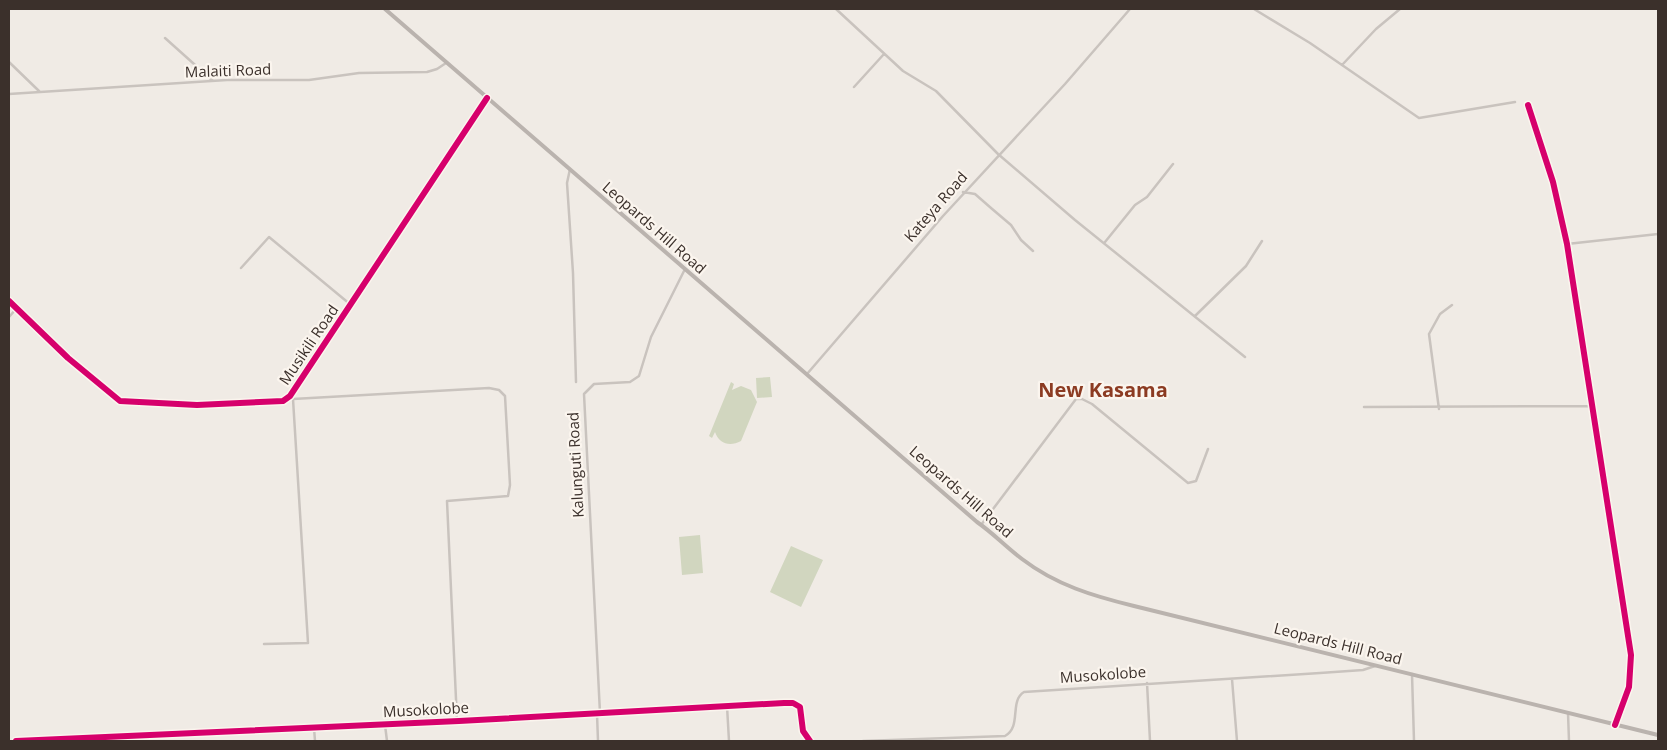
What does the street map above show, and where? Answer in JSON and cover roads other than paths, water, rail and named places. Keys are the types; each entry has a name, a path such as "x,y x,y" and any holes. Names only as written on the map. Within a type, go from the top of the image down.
{"main road":[{"name":"Leopards Hill Road","path":"385,9 981,525 1022,559 1062,584 1078,590 1376,666 1658,735"}],"street":[{"path":"836,9 909,75 936,91 998,154 1245,357"},
{"name":"Kateya Road","path":"807,374 963,192 1087,59 1130,9"},
{"path":"1254,9 1419,118 1515,102"},
{"path":"1342,66 1376,29 1400,9"},
{"path":"165,38 213,81"},
{"path":"854,87 884,54"},
{"path":"9,62 39,92"},
{"name":"Malaiti Road","path":"9,94 213,81 298,80 352,73 427,72 437,69 446,63"},
{"name":"Musikili Road","path":"9,301 106,391 124,402 226,405 283,401 290,396 488,98"},
{"path":"1528,105 1553,182 1567,244 1632,665 1629,687 1615,724"},
{"path":"1105,242 1134,205 1147,197 1173,164"},
{"path":"570,169 568,183 574,273 576,382"},
{"path":"963,192 975,194 992,208 1011,225 1021,240 1033,251"},
{"path":"1567,244 1658,234"},
{"path":"241,268 269,237 351,305"},
{"path":"1195,316 1246,266 1262,242"},
{"name":"Kalunguti Road","path":"598,741 584,394 594,384 630,382 639,376 651,337 685,269"},
{"path":"1439,408 1429,334 1440,314 1452,305"},
{"path":"9,317 16,308"},
{"path":"293,399 490,388 499,390 505,396 510,476 508,496 447,501 457,721"},
{"path":"264,644 308,643 293,399 290,396"},
{"path":"981,525 1076,399 1082,399 1092,404 1188,483 1196,481 1208,449"},
{"path":"1364,408 1593,406"},
{"name":"Musokolobe","path":"863,741 966,739 1005,736 1010,734 1016,716 1017,700 1024,692 1363,670 1376,666"},
{"path":"1412,674 1414,741"},
{"path":"1232,678 1238,741"},
{"path":"1147,683 1150,741"},
{"name":"Musokolobe","path":"16,741 385,725 784,703 797,705 801,715 803,731 810,741"},
{"path":"726,706 729,741"},
{"path":"1568,713 1569,741"},
{"path":"385,725 387,741"},
{"path":"314,728 315,741"},
{"path":"138,736 139,741"}],"district":[{"name":"New Kasama","path":"1103,390"}]}
